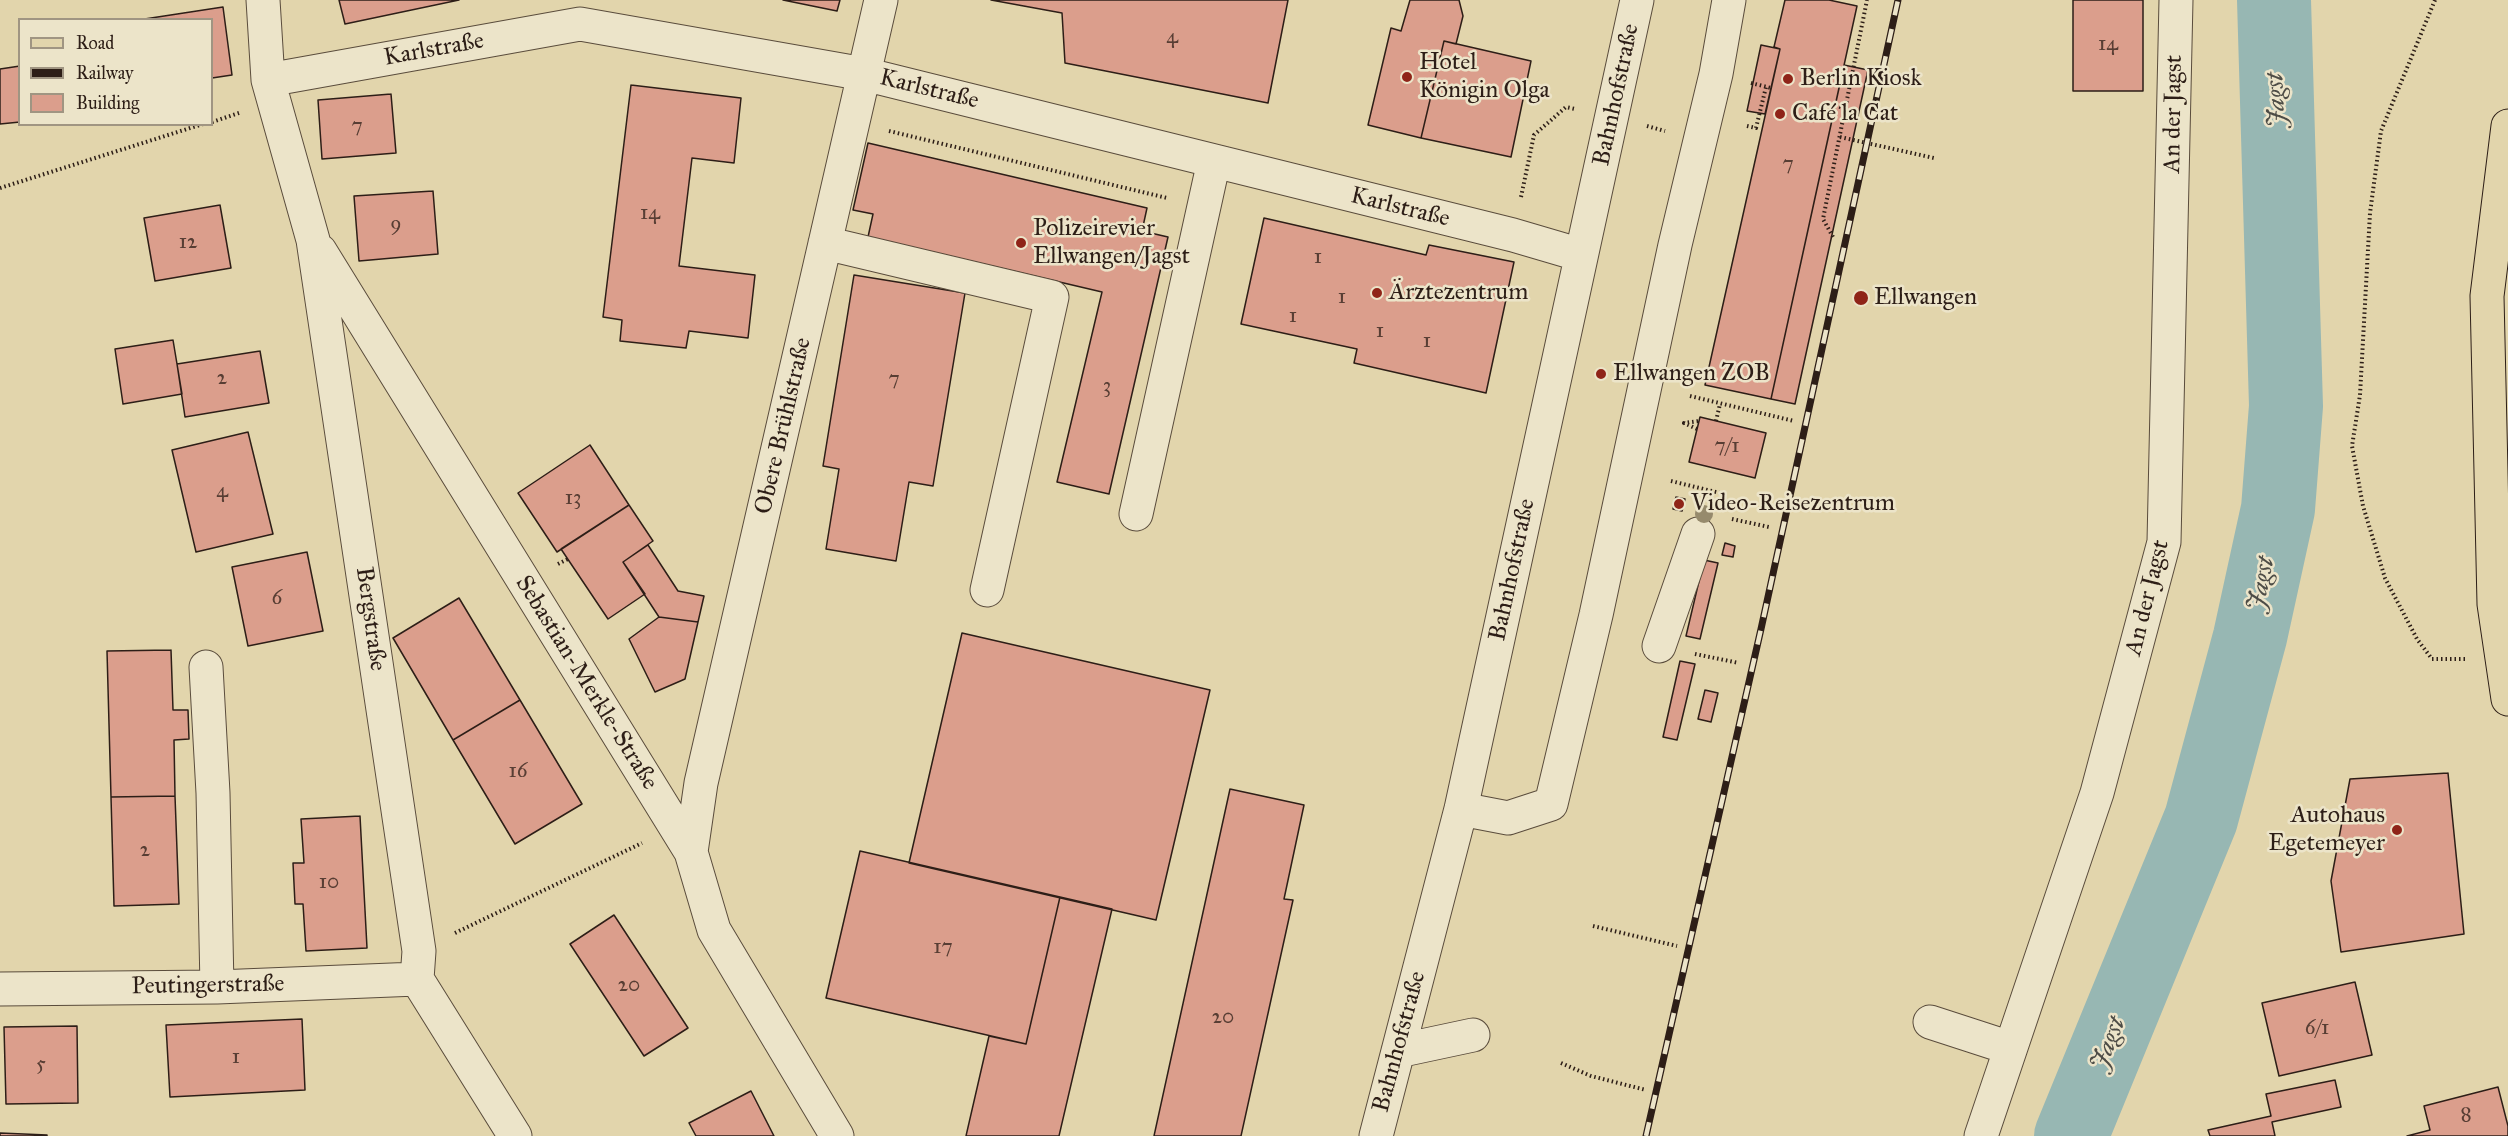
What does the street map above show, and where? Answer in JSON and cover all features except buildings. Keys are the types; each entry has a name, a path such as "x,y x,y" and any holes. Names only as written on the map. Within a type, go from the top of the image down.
{"main road":[{"path":"2508,126 2487,296 2494,604 2508,699"}],"street":[{"path":"263,0 268,80"},
{"name":"Obere Brühlstraße","path":"683,840 701,783 881,0"},
{"name":"Bahnhofstraße","path":"1376,1136 1461,809 1637,0"},
{"path":"1461,809 1508,818 1551,804 1609,558 1678,233 1716,74 1729,0"},
{"name":"An der Jagst","path":"1981,1136 2097,793 2164,542 2176,0"},
{"name":"Karlstraße","path":"268,80 580,24 864,74 1581,255"},
{"name":"Bergstraße","path":"268,80 313,240 417,939 417,979"},
{"path":"1137,514 1214,161"},
{"name":"Sebastian-Merkle-Straße","path":"313,240 683,840 714,930 837,1136"},
{"path":"825,243 1052,297 987,590"},
{"path":"1659,646 1698,534"},
{"path":"206,667 213,793 216,987"},
{"path":"417,979 515,1136"},
{"name":"Peutingerstraße","path":"0,989 216,987 417,979"},
{"path":"1930,1022 2010,1048"},
{"path":"1398,1051 1473,1035"}],"path":[{"path":"1833,237 1823,219 1867,0"},
{"path":"2435,0 2381,131 2370,213 2360,395 2352,446 2363,506 2385,578 2417,639 2432,659 2502,659"},
{"path":"1747,126 1756,128 1766,87"},
{"path":"1835,105 1846,109"},
{"path":"853,123 1204,206"},
{"path":"0,188 197,126"},
{"path":"1840,137 1934,158"},
{"path":"1690,396 1794,422"},
{"path":"1716,421 1720,404"},
{"path":"1697,429 1684,423 1699,421"},
{"path":"1671,481 1724,494"},
{"path":"1728,518 1769,527"},
{"path":"451,935 683,840"},
{"path":"1593,926 1677,945"},
{"path":"1561,1063 1591,1076 1646,1090"}],"waterway":[{"name":"Jagst","path":"2071,1136 2201,819 2250,637 2278,509 2286,406 2274,0"}],"railway":[{"path":"1646,1136 1761,629 1898,0"}],"place":[{"name":"Hotel Königin Olga","path":"1407,77"},
{"name":"Berlin Kiosk","path":"1788,79"},
{"name":"Café la Cat","path":"1780,114"},
{"name":"Polizeirevier Ellwangen/Jagst","path":"1021,243"},
{"name":"Ärztezentrum","path":"1377,293"},
{"name":"Ellwangen","path":"1861,298"},
{"name":"Ellwangen ZOB","path":"1601,374"},
{"name":"Video-Reisezentrum","path":"1679,504"},
{"name":"Autohaus Egetemeyer","path":"2397,830"}]}
